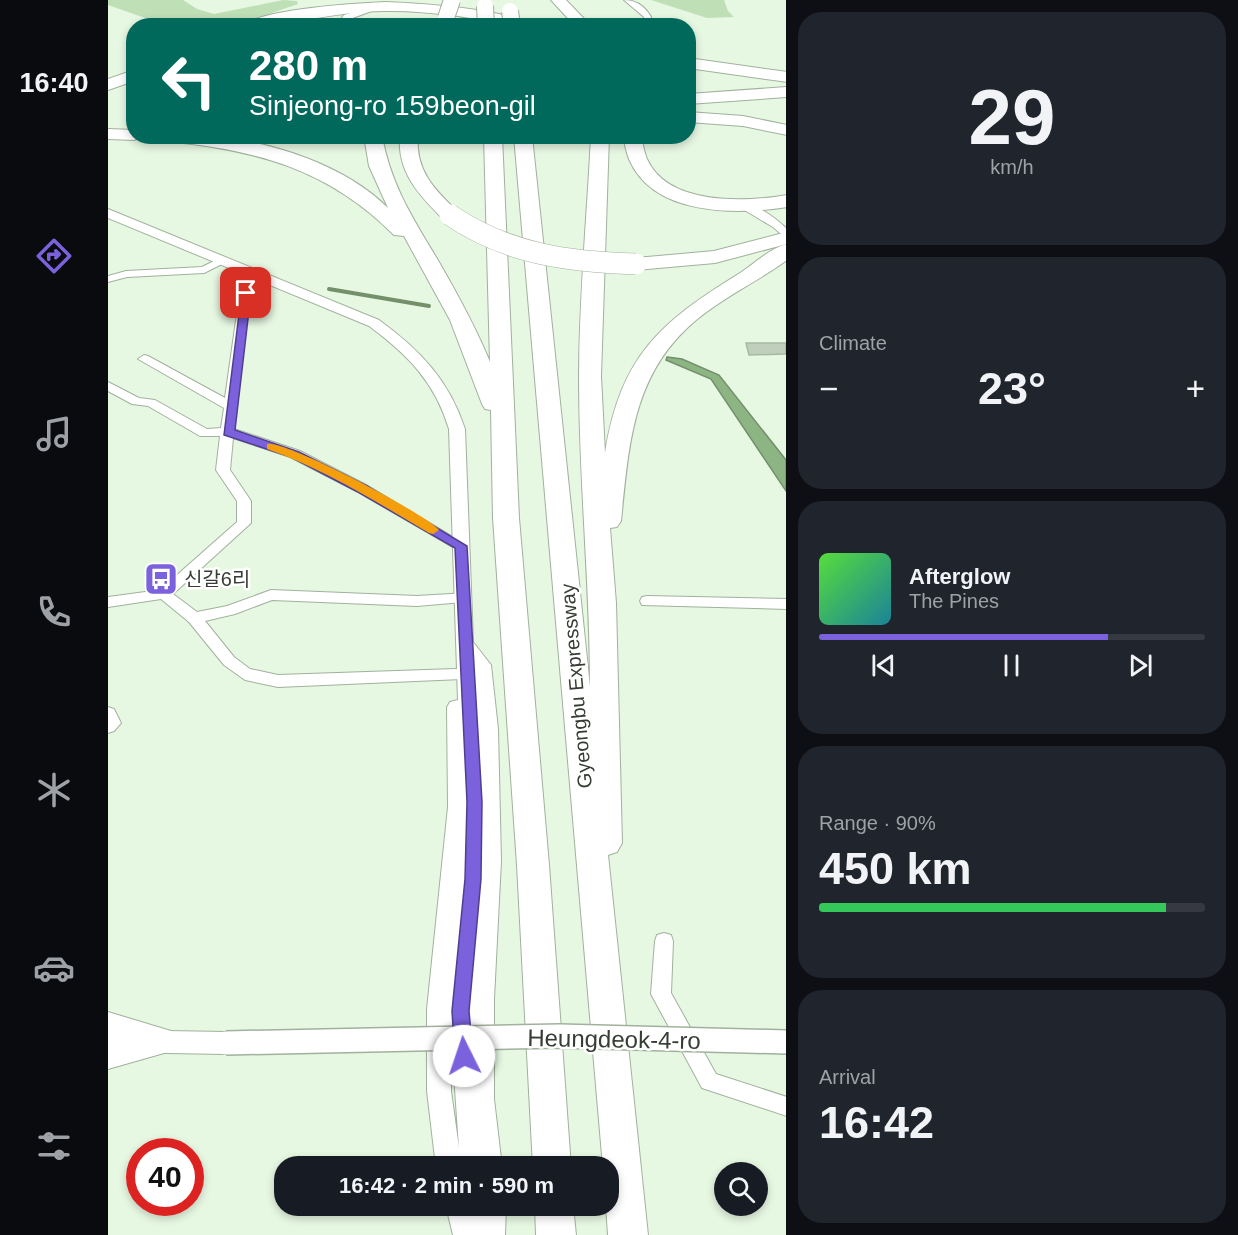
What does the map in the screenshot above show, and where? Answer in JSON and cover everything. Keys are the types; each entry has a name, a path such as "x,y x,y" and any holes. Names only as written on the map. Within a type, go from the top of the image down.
{"highway":[{"path":"264,18 317,0"},
{"path":"446,18 452,0"},
{"path":"558,0 576,18"},
{"path":"485,3 486,18"},
{"path":"282,18 302,13 409,6 466,12 490,18"},
{"path":"570,12 579,18"},
{"path":"696,65 745,74 786,75"},
{"path":"108,85 126,78"},
{"path":"696,98 786,92"},
{"path":"696,109 786,103"},
{"path":"696,118 743,121 786,130"},
{"path":"108,120 126,120"},
{"path":"108,132 126,130"},
{"path":"108,132 126,134"},
{"path":"219,144 258,150 334,178 389,217 432,270"},
{"path":"375,144 381,174 482,368 493,406 504,464"},
{"path":"408,144 407,152 417,179 450,215 477,234 522,250 582,261 636,264 716,256 786,237"},
{"path":"493,144 504,464 551,1156"},
{"name":"Gyeongbu Expressway","path":"525,144 628,1235"},
{"path":"600,144 590,376 594,484 603,603"},
{"path":"633,144 639,165 660,187 702,202 745,206 786,201"},
{"path":"606,1010 603,603 605,549 622,417 638,374 663,338 687,316 786,250"},
{"path":"555,1216 556,1235"}],"main road":[{"path":"108,1026 160,1041"},
{"path":"108,1054 160,1041"}],"street":[{"path":"628,0 648,18"},
{"path":"346,18 374,7"},
{"path":"696,60 786,75"},
{"path":"745,206 777,225 786,237"},
{"path":"108,213 374,323 393,337 436,380 449,403 457,429 464,643 474,802 473,879 461,1011 472,1156"},
{"path":"108,279 126,274 204,270 222,260"},
{"path":"108,602 164,594 244,523 244,501 223,470 249,271"},
{"path":"144,359 230,406"},
{"path":"108,386 136,401 151,403 205,433 229,432 295,454 363,489 461,546"},
{"path":"164,594 194,618 229,662 245,674 279,681 456,675"},
{"path":"194,618 230,610 271,595 417,601 463,597"},
{"path":"647,602 786,604"},
{"path":"448,1156 439,1091 440,1009 458,807 456,675 464,643"},
{"path":"464,643 482,665 488,729 490,861 482,1010 482,1099 488,1156"},
{"path":"108,713 113,723 108,727"},
{"path":"664,941 661,994 709,1081 786,1107"},
{"name":"Heungdeok-4-ro","path":"108,1041 226,1042 560,1036 786,1042"},
{"path":"461,1216 466,1235"},
{"path":"477,1216 478,1235"},
{"path":"492,1235 493,1216"}],"shaded area":[{"path":"108,0 183,0 197,9 214,14 283,0 297,1 298,4 257,18 145,18 108,5"},
{"path":"651,0 724,0 728,11 734,17 707,18"},
{"path":"667,357 682,359 719,375 786,460 786,491 711,379 666,360"}],"building":[{"path":"746,343 786,343 786,354 749,355"}],"waterway":[{"path":"329,289 429,306"}],"slow traffic":[{"path":"271,447 295,454 363,489 433,530"}],"place":[{"name":"신갈6리","path":"161,579"}],"route":[{"path":"246,293 238,336 229,432 295,454 363,489 461,546 464,643 474,802 473,879 461,1011 464,1056"}]}
